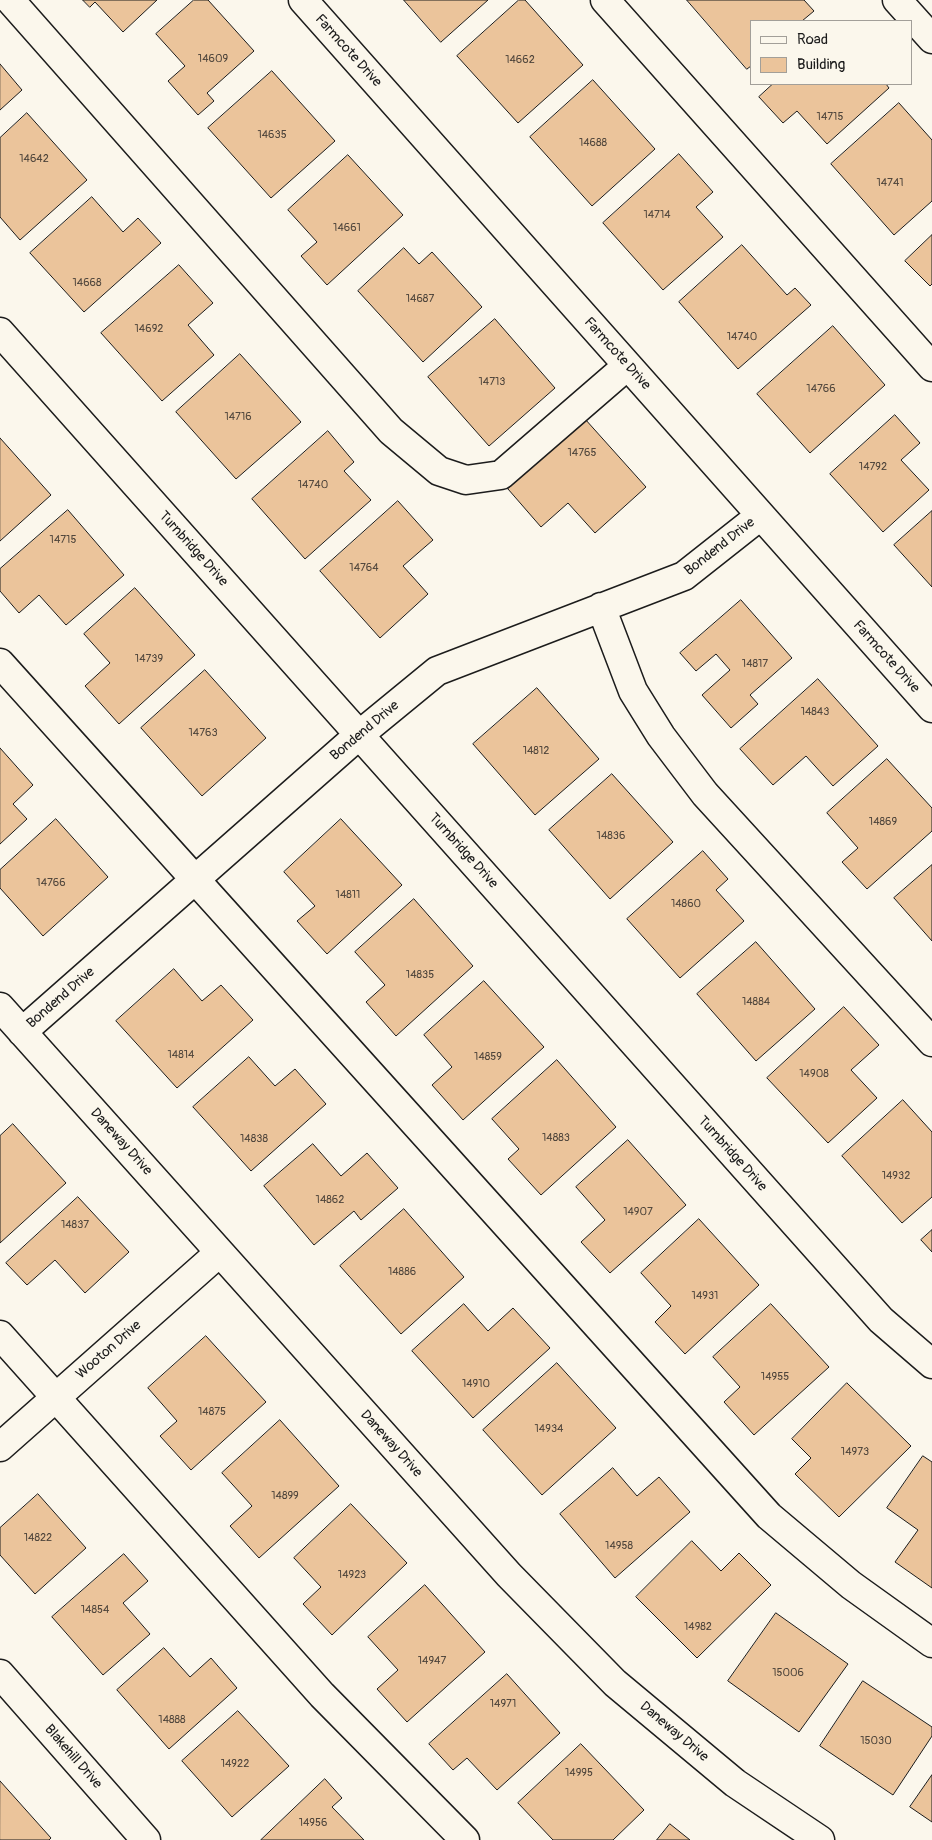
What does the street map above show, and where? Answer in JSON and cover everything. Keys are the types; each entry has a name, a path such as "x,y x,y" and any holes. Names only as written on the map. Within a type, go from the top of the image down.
{"street":[{"path":"10,0 391,431 439,471 466,480 501,475 627,366"},
{"name":"Farmcote Drive","path":"303,0 932,708"},
{"path":"605,0 932,367"},
{"path":"897,0 932,39"},
{"name":"Turnbridge Drive","path":"0,332 881,1320 932,1364"},
{"name":"Bondend Drive","path":"22,1032 359,734 437,671 684,576 760,516"},
{"path":"602,608 633,691 666,743 705,794 932,1042"},
{"path":"0,663 770,1516 851,1585 932,1643"},
{"name":"Daneway Drive","path":"0,1007 509,1575 615,1683 735,1783 820,1840"},
{"name":"Wooton Drive","path":"0,1447 219,1253"},
{"path":"0,1335 322,1695 438,1815 465,1840"},
{"name":"Blakehill Drive","path":"0,1674 146,1840"}],"building":[{"path":"83,0 157,0 123,32 95,2 90,7"},
{"path":"194,0 208,0 254,51 207,93 214,101 198,115 168,81 185,66 156,34"},
{"path":"404,0 488,0 441,42"},
{"path":"519,0 525,0 583,65 518,123 457,56"},
{"path":"687,0 804,0 814,11 803,20 750,20 750,67 747,69"},
{"path":"0,64 22,90 0,110"},
{"path":"272,71 335,141 271,198 208,128"},
{"path":"593,80 655,149 592,206 530,137"},
{"path":"772,85 887,85 889,88 827,144 797,111 783,123 759,97"},
{"path":"899,103 932,140 932,201 894,235 831,164"},
{"path":"27,113 87,180 20,240 0,217 0,138"},
{"path":"679,154 713,192 696,207 723,237 663,290 603,223"},
{"path":"348,155 403,215 327,285 301,256 317,242 288,210"},
{"path":"92,197 123,232 138,218 161,243 84,312 30,253"},
{"path":"932,235 932,284 930,286 905,261"},
{"path":"742,245 787,295 795,288 811,305 738,369 679,302"},
{"path":"404,248 419,264 432,252 482,307 423,362 358,291"},
{"path":"179,265 213,303 188,325 214,355 162,401 101,333"},
{"path":"495,319 555,388 489,446 428,377"},
{"path":"833,326 885,385 810,453 757,394"},
{"path":"240,354 301,422 236,479 176,412"},
{"path":"895,415 920,443 901,460 929,490 883,532 830,474"},
{"path":"585,419 646,487 595,533 568,503 541,527 508,489"},
{"path":"328,431 354,462 344,471 371,500 305,559 252,499"},
{"path":"0,438 51,495 0,541"},
{"path":"398,501 433,540 403,566 428,594 380,638 320,571"},
{"path":"68,510 124,575 66,625 39,595 19,613 0,591 0,569"},
{"path":"932,511 932,587 894,545"},
{"path":"135,588 195,655 119,724 85,686 110,663 84,634"},
{"path":"741,600 792,658 750,695 758,704 731,728 702,695 730,670 716,654 696,671 680,653"},
{"path":"205,670 266,738 202,796 141,728"},
{"path":"818,679 878,746 833,786 806,756 773,785 740,749"},
{"path":"537,688 599,759 535,815 473,744"},
{"path":"0,748 33,785 13,804 27,819 0,844"},
{"path":"887,759 932,808 932,831 867,889 842,862 858,848 827,813"},
{"path":"612,774 673,842 610,899 549,830"},
{"path":"56,819 108,877 43,936 0,888 0,870"},
{"path":"341,819 402,885 327,954 297,921 315,906 284,872"},
{"path":"703,851 728,879 716,890 744,921 680,978 627,919"},
{"path":"932,865 932,941 894,898"},
{"path":"414,899 473,966 396,1036 366,1002 385,985 355,952"},
{"path":"756,942 815,1009 756,1061 697,994"},
{"path":"174,969 202,1001 221,985 253,1020 177,1088 116,1021"},
{"path":"484,981 544,1047 463,1120 432,1085 452,1067 424,1035"},
{"path":"844,1007 879,1045 851,1070 877,1098 828,1143 767,1078"},
{"path":"249,1057 275,1086 295,1069 326,1104 251,1171 193,1107"},
{"path":"557,1060 616,1127 541,1195 508,1159 519,1149 492,1119"},
{"path":"903,1100 932,1132 932,1197 902,1223 842,1156"},
{"path":"13,1124 66,1183 0,1243 0,1136"},
{"path":"628,1140 686,1205 610,1273 581,1242 605,1220 576,1187"},
{"path":"313,1144 341,1176 367,1153 398,1188 361,1220 354,1211 314,1245 264,1186"},
{"path":"78,1197 129,1252 85,1293 55,1260 27,1285 6,1263"},
{"path":"404,1209 464,1277 401,1334 340,1266"},
{"path":"699,1219 759,1285 685,1354 655,1322 671,1306 641,1273"},
{"path":"932,1230 932,1252 921,1240"},
{"path":"464,1304 488,1331 513,1308 550,1348 473,1418 412,1351"},
{"path":"771,1304 829,1367 754,1435 724,1402 740,1387 713,1357"},
{"path":"206,1336 266,1402 191,1470 160,1436 177,1421 148,1388"},
{"path":"557,1363 616,1428 542,1495 483,1430"},
{"path":"847,1383 911,1446 839,1517 795,1474 811,1458 792,1439"},
{"path":"280,1420 339,1486 259,1558 230,1526 252,1506 222,1473"},
{"path":"923,1456 932,1462 932,1588 895,1562 918,1530 887,1508"},
{"path":"613,1468 637,1496 659,1477 690,1512 615,1578 560,1514"},
{"path":"38,1494 86,1548 35,1594 0,1555 0,1528"},
{"path":"351,1504 407,1563 332,1635 303,1604 321,1587 294,1558"},
{"path":"692,1541 721,1571 739,1553 771,1585 697,1658 636,1597"},
{"path":"124,1554 148,1581 123,1603 150,1634 103,1675 52,1617"},
{"path":"425,1585 485,1652 407,1722 377,1689 398,1670 368,1637"},
{"path":"776,1613 848,1664 799,1732 728,1681"},
{"path":"164,1648 190,1677 211,1658 237,1688 169,1749 117,1690"},
{"path":"507,1674 560,1733 497,1790 467,1758 453,1770 429,1744"},
{"path":"863,1681 932,1727 932,1736 893,1795 820,1746"},
{"path":"238,1711 289,1766 232,1817 182,1761"},
{"path":"581,1744 644,1810 613,1840 553,1840 518,1803"},
{"path":"932,1775 932,1822 910,1807"},
{"path":"325,1779 342,1798 332,1807 364,1840 261,1840"},
{"path":"0,1781 51,1838 49,1840 0,1840"},
{"path":"670,1824 690,1840 657,1840"}]}
